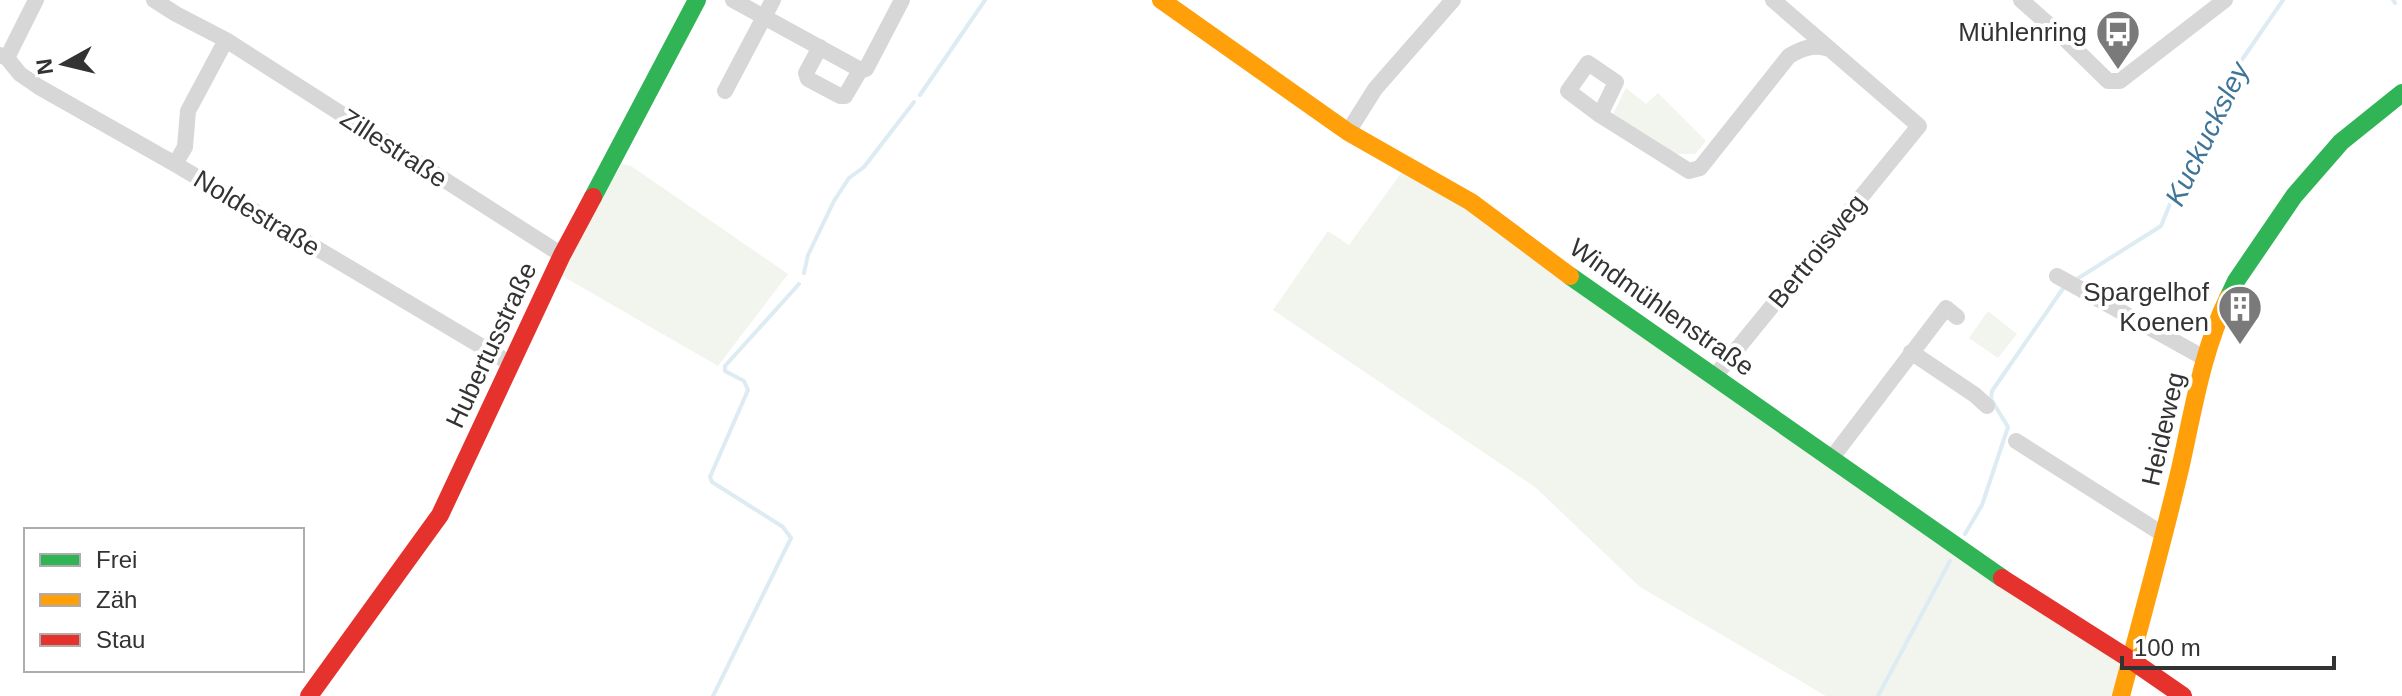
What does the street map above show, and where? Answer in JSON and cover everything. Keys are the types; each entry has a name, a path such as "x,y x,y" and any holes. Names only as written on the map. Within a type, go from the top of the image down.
{"street":[{"name":"Noldestraße","path":"36,0 3,56 20,74 511,364"},
{"name":"Zillestraße","path":"154,0 226,40 562,255"},
{"name":"Hubertusstraße","path":"309,696 440,515 562,255 697,0"},
{"path":"733,0 858,71"},
{"path":"725,91 773,0"},
{"path":"820,47 806,73 808,79 845,96 858,71 866,69 902,0"},
{"name":"Windmühlenstraße","path":"1161,0 1348,132 1471,202 1591,292 2004,580 2183,696"},
{"path":"1348,132 1375,89 1453,0"},
{"path":"1773,0 1832,50"},
{"path":"2021,0 2108,81 2120,81 2225,0"},
{"path":"1600,115 1689,171 1700,168 1789,56 1794,37 1792,15"},
{"path":"175,164 185,147 188,111 226,40"},
{"path":"1789,56 1809,46 1832,50"},
{"name":"Bertroisweg","path":"1715,376 1919,126 1832,50"},
{"name":"Heideweg","path":"2121,696 2218,318 2236,281 2294,196 2341,142 2402,93"},
{"path":"2057,276 2206,359"},
{"path":"1831,459 1946,308 1957,317"},
{"path":"1911,352 1987,406"},
{"path":"2016,441 2164,535"}],"shaded area":[{"path":"1626,88 1646,104 1658,93 1706,141 1695,154 1675,154 1613,114"},
{"path":"622,164 631,166 788,274 718,366 559,274"},
{"path":"1402,172 1471,202 2125,663 2115,696 1826,696 1640,587 1535,487 1273,310 1328,231 1349,245"},
{"path":"1988,311 2017,334 1998,358 1969,338"}],"waterway":[{"path":"920,95 985,0"},
{"name":"Kuckucksley","path":"2077,279 2161,226 2192,150 2226,83 2283,0"},
{"path":"804,273 808,255 834,201 849,178 864,167 914,102"},
{"path":"713,696 791,538 783,527 712,482 710,477 748,390 744,381 725,371 725,366 799,284"},
{"name":"Kuckucksley","path":"1965,534 1982,505 2008,427 1991,399 1992,391 2064,287"},
{"name":"Kuckucksley","path":"1878,696 1950,561"}],"traffic: fast":[{"path":"593,197 697,0"},
{"path":"2228,298 2236,281 2294,196 2341,142 2402,93"},
{"path":"1570,276 2002,578"}],"traffic: slow":[{"path":"1161,0 1348,132 1471,202 1570,276"},
{"path":"2121,696 2205,360 2228,298"}],"traffic: jam":[{"path":"309,696 440,515 562,255 593,197"},
{"path":"2002,578 2183,696"}],"place":[{"name":"Mühlenring","path":"2118,71"},
{"name":"Spargelhof Koenen","path":"2240,346"}]}
